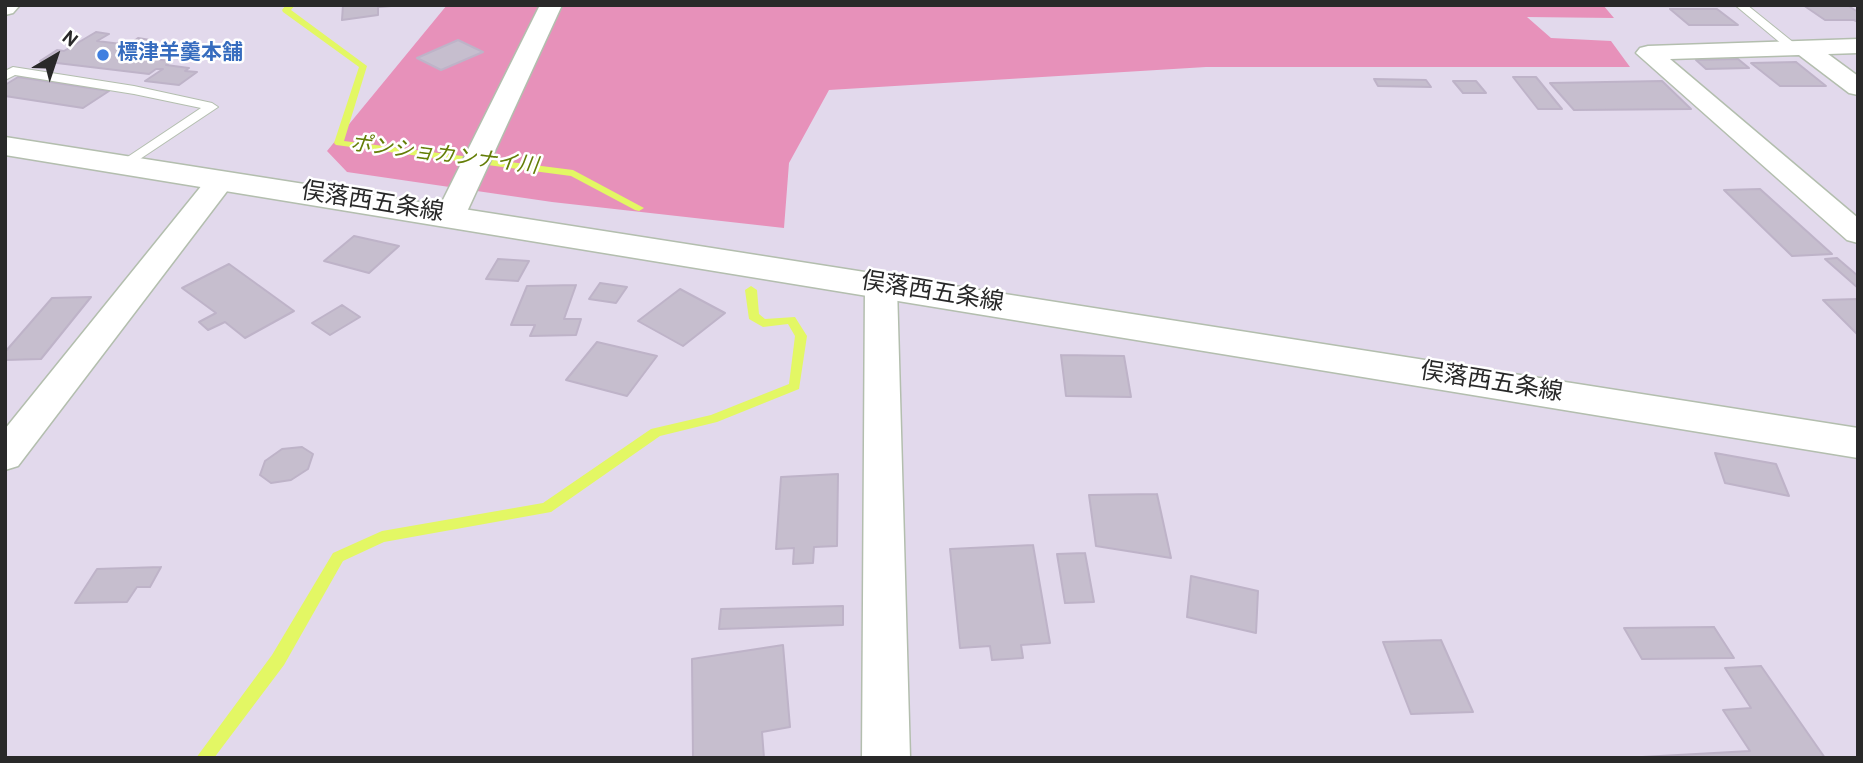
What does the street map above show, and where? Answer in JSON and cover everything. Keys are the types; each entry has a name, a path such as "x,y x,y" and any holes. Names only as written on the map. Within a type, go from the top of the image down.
{"main road":[{"name":"俣落西五条線","path":"5,146 1858,443"}],"street":[{"path":"450,216 551,5"},
{"path":"1858,46 1648,53 1858,234"},
{"path":"1798,47 1858,88"},
{"path":"5,457 220,180"},
{"path":"881,286 886,758"}],"lane":[{"path":"1740,5 1798,47"},
{"path":"5,76 13,71 134,90 212,107 125,165"}],"shaded area":[{"path":"447,5 1603,5 1614,18 1527,17 1551,38 1611,41 1630,67 1206,67 829,90 789,163 784,228 552,202 347,172 327,151"}],"building":[{"path":"343,5 391,6 378,7 378,15 342,20"},
{"path":"1803,5 1847,5 1858,12 1858,22 1825,20"},
{"path":"1670,9 1717,9 1738,25 1689,25"},
{"name":"標津羊羹本舗","path":"96,32 109,34 97,41 129,45 138,38 150,40 141,46 167,49 151,59 172,61 166,65 189,68 185,71 197,72 179,85 145,81 163,69 156,69 149,74 40,61 57,50 64,51"},
{"path":"458,40 483,52 441,70 417,58"},
{"path":"1738,59 1749,68 1706,69 1696,60"},
{"path":"1796,62 1826,86 1780,86 1751,63"},
{"path":"18,77 109,91 83,108 5,96 5,85"},
{"path":"1513,77 1536,77 1562,109 1538,109"},
{"path":"1374,79 1426,80 1431,87 1378,86"},
{"path":"1453,81 1476,81 1486,93 1463,93"},
{"path":"1662,81 1691,109 1574,110 1550,83"},
{"path":"1760,189 1832,254 1792,256 1724,190"},
{"path":"354,236 399,246 369,273 324,261"},
{"path":"1837,258 1858,276 1858,288 1825,259"},
{"path":"498,259 529,261 518,281 486,279"},
{"path":"229,264 294,311 245,338 225,322 208,330 199,322 216,313 182,288"},
{"path":"600,283 627,287 616,303 589,299"},
{"path":"576,285 564,319 581,319 576,335 530,336 535,325 511,325 527,286"},
{"path":"680,289 725,313 683,346 638,321"},
{"path":"91,297 41,359 5,360 5,352 52,298"},
{"path":"1858,299 1858,335 1823,300"},
{"path":"342,305 360,317 330,335 312,323"},
{"path":"597,342 657,356 627,396 566,380"},
{"path":"1061,355 1124,356 1131,397 1066,396"},
{"path":"302,447 313,454 308,469 291,480 271,483 260,475 265,461 282,449"},
{"path":"1715,453 1776,464 1789,496 1725,483"},
{"path":"838,474 837,546 814,547 813,563 793,564 794,548 776,549 781,477"},
{"path":"1157,494 1171,558 1096,546 1089,495"},
{"path":"1033,545 1050,643 1021,645 1023,658 992,660 990,646 960,648 950,549"},
{"path":"1085,553 1094,602 1065,603 1057,554"},
{"path":"161,567 150,587 137,587 127,602 75,603 97,569"},
{"path":"1191,576 1258,591 1256,633 1187,617"},
{"path":"843,606 843,625 719,629 721,609"},
{"path":"1714,627 1734,658 1642,659 1624,628"},
{"path":"1441,640 1473,712 1411,714 1383,642"},
{"path":"783,645 790,727 762,732 764,758 693,758 692,659"},
{"path":"1761,666 1825,758 1624,758 1750,751 1723,710 1751,708 1725,668"}],"waterway":[{"name":"ポンショカンナイ川","path":"291,5 286,10 363,66 339,143 573,173 639,208"},
{"name":"ポンショカンナイ川","path":"204,758 278,660 338,557 382,537 546,508 656,432 713,419 795,386 801,336 791,320 763,323 753,316 751,290"}],"place":[{"name":"標津羊羹本舗","path":"103,55"}]}
